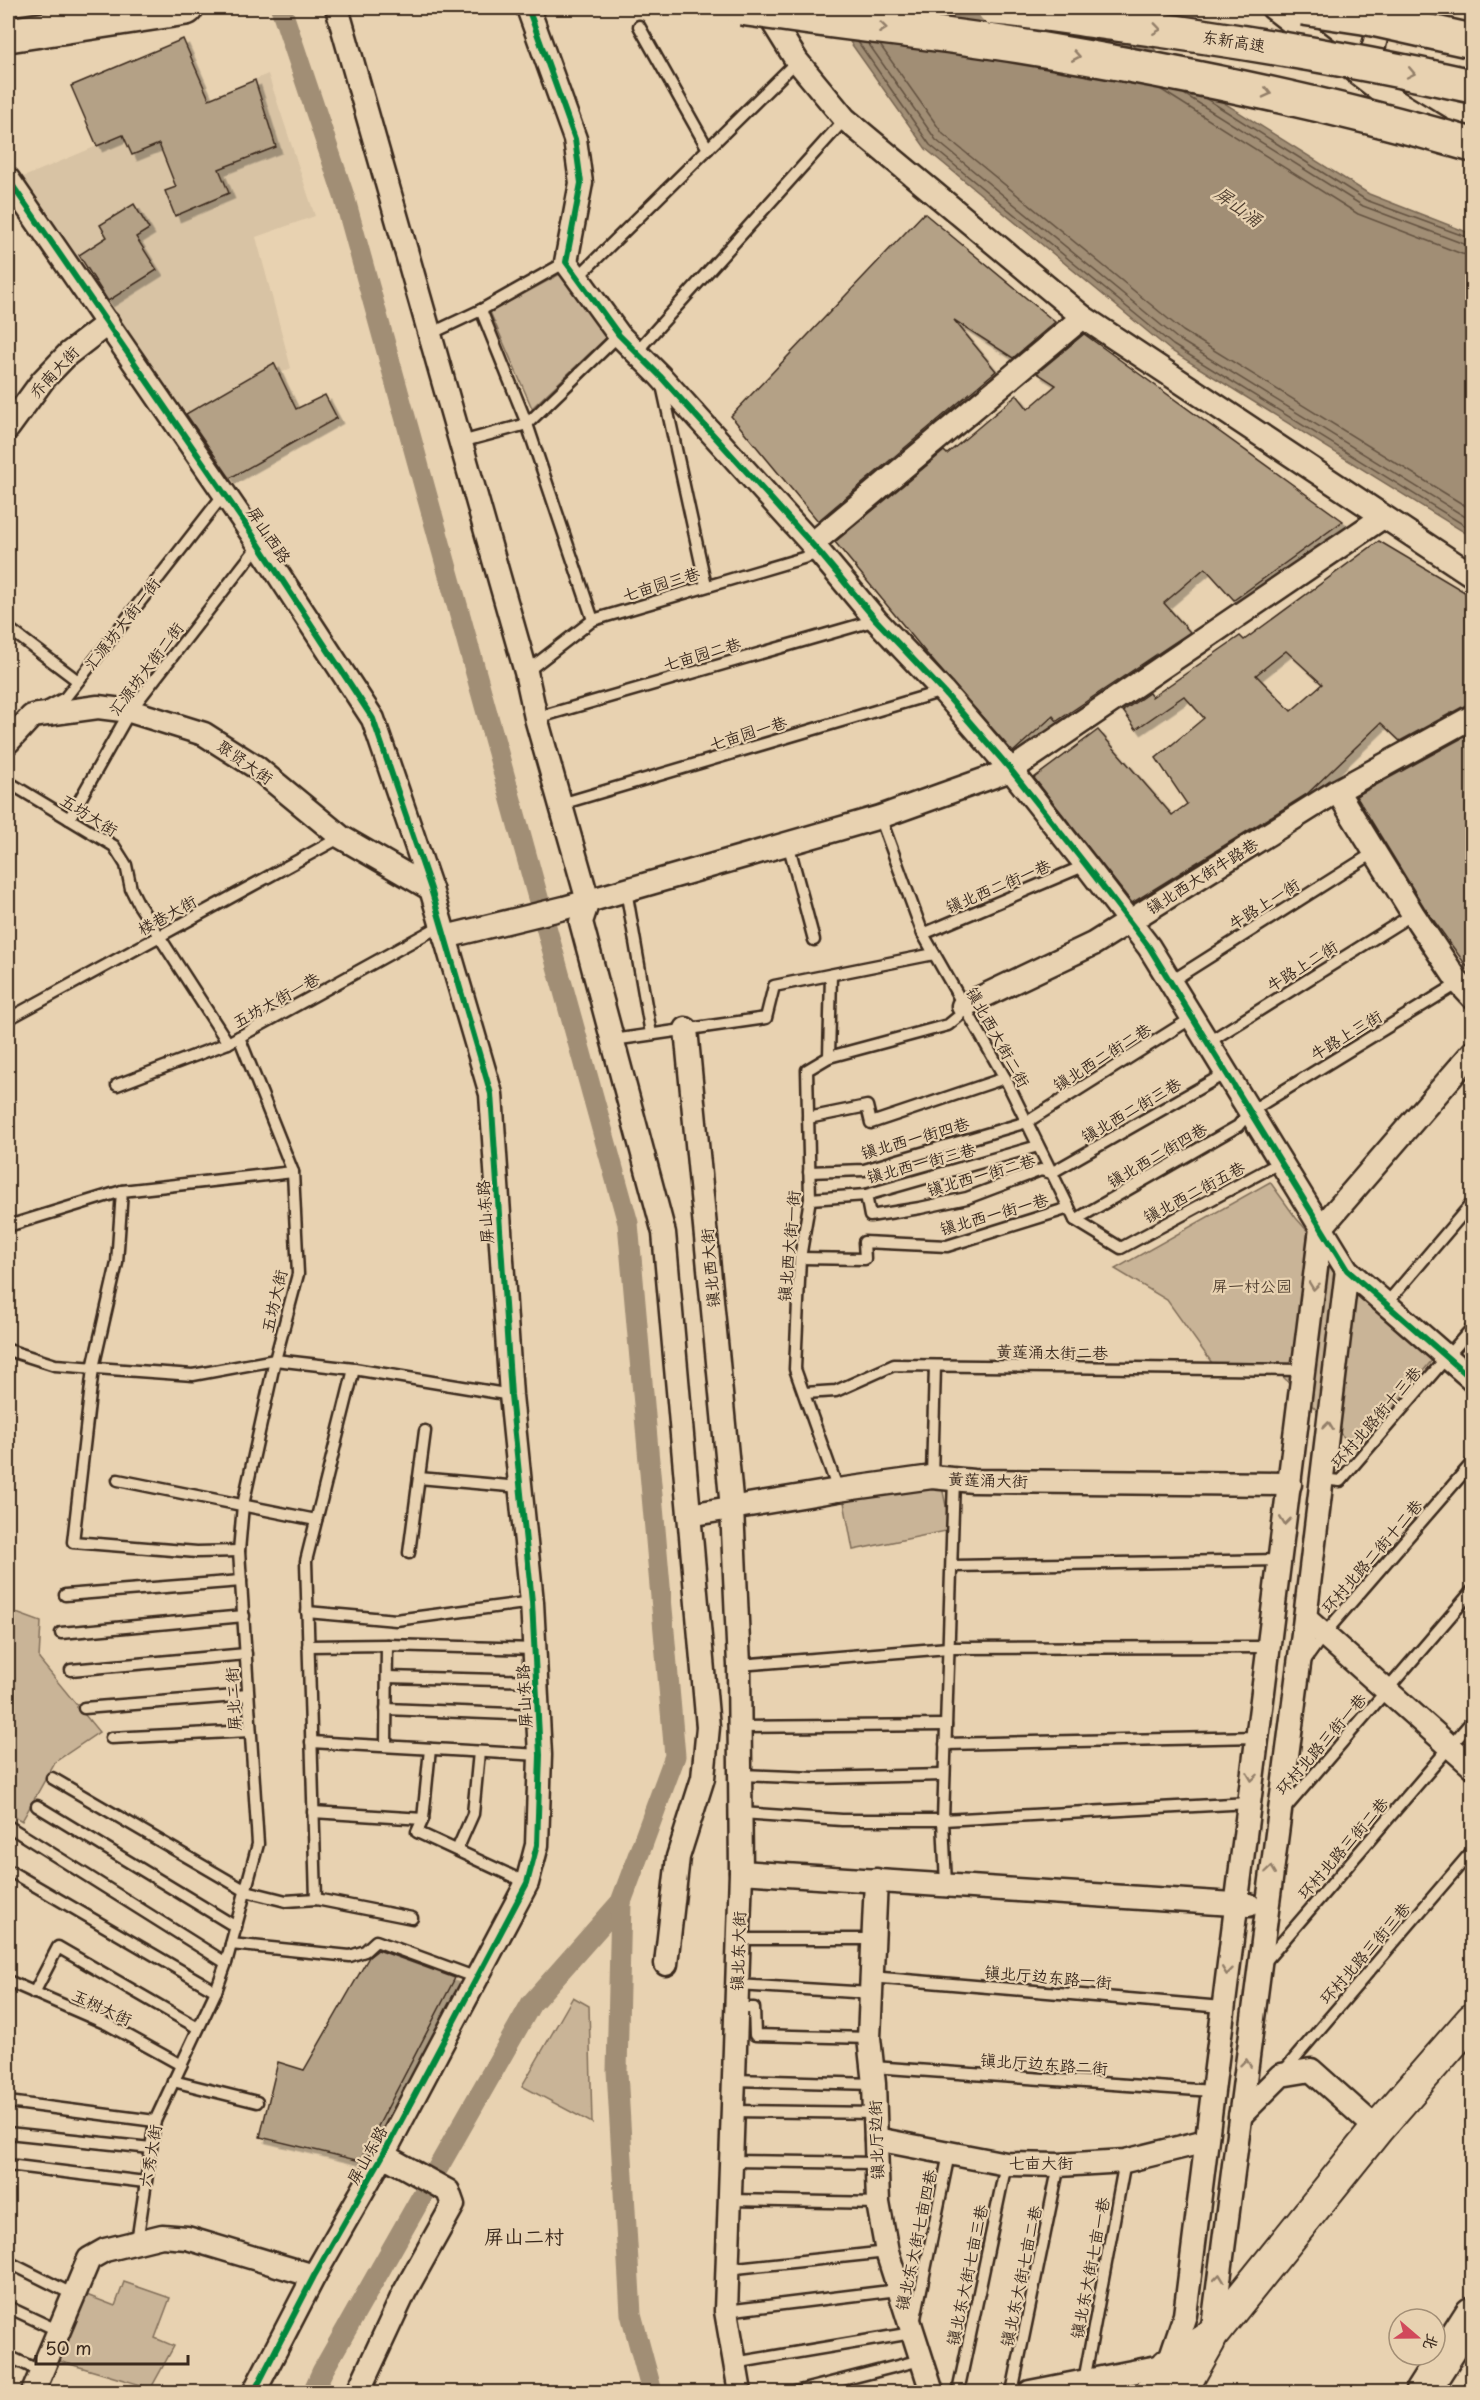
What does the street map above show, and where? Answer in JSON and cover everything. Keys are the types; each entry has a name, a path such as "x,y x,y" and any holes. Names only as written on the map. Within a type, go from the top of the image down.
{"highway":[{"path":"8,35 186,8"},
{"path":"742,8 801,18 1019,46 1221,82 1399,124 1473,147"},
{"name":"东新高速","path":"994,8 1271,47 1405,71 1473,87"},
{"path":"1303,8 1363,17 1473,41"},
{"path":"1422,2392 1473,2314"}],"street":[{"path":"337,8 526,672 536,718 588,901 581,922 664,1233 708,1727 704,1778 678,1857 666,1964"},
{"path":"528,8 574,139 581,183 571,270 619,334 660,376 816,549 876,620 943,691 1011,770 1086,865 1149,947 1347,1270 1473,1379"},
{"path":"764,8 797,61 845,119 1083,317 1473,575"},
{"path":"1273,8 1387,96 1473,147"},
{"path":"1365,79 1385,8"},
{"name":"屏山西路","path":"8,179 259,545 374,719 443,931"},
{"path":"816,549 1083,317"},
{"name":"乔南大街","path":"8,428 43,380 68,354 108,323"},
{"path":"443,931 504,924 564,909 880,817 1011,770 1383,517"},
{"name":"聚贤大街","path":"32,716 98,707 130,711 204,734 256,767 341,837 431,889"},
{"name":"汇源坊大街一街","path":"8,742 32,716"},
{"name":"镇北西大街牛路巷","path":"963,1006 1093,944 1337,791 1473,717"},
{"path":"1337,791 1413,914 1466,990"},
{"name":"屏山东路","path":"254,2392 314,2276 392,2160 477,1978 527,1883 537,1845 540,1755 537,1681 532,1602 511,1395 491,1094 443,931"},
{"name":"镇北西大街","path":"686,1029 732,1508"},
{"path":"1174,2379 1185,2315 1321,1228 1473,1053"},
{"path":"1212,2336 1305,1618 1347,1270"},
{"name":"黄莲涌大街","path":"689,1515 932,1477 1290,1484"},
{"name":"镇北东大街","path":"732,1508 739,1665 741,1872 726,2311 740,2392"},
{"path":"1305,1618 1473,1766"},
{"path":"741,1872 1266,1907"},
{"name":"镇北厅边街","path":"876,1880 869,2038 874,2075 878,2203 887,2252 932,2392"},
{"path":"1152,2392 1174,2379 1212,2336 1377,2128 1472,2019"},
{"path":"1240,2116 1281,2075 1311,2070 1377,2128"},
{"name":"七亩大街","path":"876,2139 1006,2164 1059,2165 1125,2161 1206,2141"},
{"path":"358,2392 404,2293 453,2205 448,2191 392,2160"},
{"path":"37,2382 89,2259 105,2250 162,2236 187,2238 314,2276"},
{"path":"1030,2392 1084,2381 1174,2379"}],"lane":[{"path":"639,26 708,149"},
{"path":"430,334 571,270 708,149 797,61"},
{"path":"636,352 845,119"},
{"path":"482,310 527,424 593,621"},
{"path":"460,442 527,424 619,334"},
{"path":"660,376 706,586"},
{"name":"汇源坊大街一街","path":"32,716 64,698 224,494"},
{"name":"汇源坊大街二街","path":"69,819 130,711 259,545"},
{"name":"七亩园三巷","path":"526,672 593,621 816,549"},
{"name":"七亩园二巷","path":"536,718 876,620"},
{"path":"8,628 78,681"},
{"name":"七亩园一巷","path":"561,804 943,691"},
{"name":"五坊大街","path":"8,782 114,846 126,864 131,889 228,1043"},
{"name":"镇北西大街二街","path":"880,817 923,934 1005,1078 1075,1220"},
{"name":"楼巷大街","path":"8,1019 341,837"},
{"path":"788,843 814,940"},
{"name":"牛路上一街","path":"1170,982 1375,852"},
{"name":"镇北西二街一巷","path":"923,934 1086,865"},
{"path":"626,890 651,1034"},
{"name":"牛路上二街","path":"1208,1043 1413,914"},
{"name":"五坊大街一巷","path":"117,1085 228,1043 443,931"},
{"path":"613,1040 766,1018 774,986 934,954"},
{"path":"829,1057 831,975"},
{"name":"牛路上三街","path":"1250,1112 1466,990"},
{"name":"镇北西大街牛路巷","path":"829,1057 948,1025 959,1016 963,1006"},
{"name":"镇北西二街二巷","path":"1027,1122 1192,1018"},
{"name":"五坊大街","path":"239,1037 292,1172 298,1274 275,1360 243,1505"},
{"name":"镇北西大街一街","path":"829,1057 807,1070 810,1199 800,1258 795,1369 838,1490"},
{"name":"镇北西二街三巷","path":"1051,1173 1226,1073"},
{"name":"镇北西一街四巷","path":"808,1118 867,1106 871,1123 1005,1078"},
{"name":"镇北西二街四巷","path":"1075,1220 1238,1126 1250,1112"},
{"name":"镇北西一街四巷","path":"809,1172 864,1170 1027,1122"},
{"name":"镇北西一街三巷","path":"810,1199 866,1195 1038,1146"},
{"name":"镇北西二街五巷","path":"1075,1220 1121,1248 1281,1162"},
{"name":"镇北西一街二巷","path":"866,1195 870,1215 921,1208 967,1198 1041,1170 1051,1173"},
{"path":"8,1226 122,1191 292,1172"},
{"path":"122,1191 117,1263 93,1368 72,1542 197,1552 239,1551"},
{"path":"1386,1304 1473,1203"},
{"name":"镇北西一街一巷","path":"800,1258 864,1259 864,1242 947,1246 1069,1208"},
{"path":"1447,1357 1473,1328"},
{"path":"8,1350 55,1365 193,1376 275,1360 354,1369 511,1395"},
{"name":"环村北路街十三巷","path":"1322,1479 1340,1481 1447,1357"},
{"name":"黄莲涌大街二巷","path":"805,1393 836,1391 894,1365 1304,1370"},
{"path":"932,1477 935,1366"},
{"path":"316,1899 306,1561 354,1369"},
{"path":"410,1553 425,1431"},
{"name":"环村北路二街十二巷","path":"1297,1672 1324,1634 1473,1462"},
{"path":"419,1478 520,1487"},
{"path":"946,1885 943,1820 953,1566 954,1479"},
{"path":"118,1480 316,1520"},
{"name":"屏北二街","path":"243,1505 239,1551 258,1844 246,1891"},
{"path":"953,1566 1281,1560"},
{"path":"64,1595 241,1581"},
{"name":"环村北路三街一巷","path":"1278,1817 1473,1591"},
{"path":"308,1612 396,1620 532,1602"},
{"path":"61,1632 244,1616"},
{"path":"308,1646 387,1645 535,1649"},
{"path":"386,1746 387,1645"},
{"path":"739,1665 948,1648 1270,1647"},
{"path":"71,1670 246,1654"},
{"path":"387,1677 537,1681"},
{"path":"84,1708 248,1695"},
{"path":"386,1709 538,1716"},
{"name":"环村北路三街二巷","path":"1258,1970 1473,1721"},
{"path":"740,1727 946,1725"},
{"path":"111,1738 250,1731"},
{"path":"945,1744 1258,1737"},
{"path":"311,1742 540,1755"},
{"path":"430,1749 423,1819 417,1832 527,1883"},
{"path":"457,1850 473,1814 479,1752"},
{"path":"741,1775 814,1778 944,1775"},
{"path":"52,1779 246,1891 286,1901 316,1899 412,1918"},
{"path":"741,1813 842,1820 943,1820 1249,1803"},
{"path":"37,1806 236,1927"},
{"path":"313,1812 423,1819"},
{"path":"8,1826 226,1963"},
{"name":"环村北路三街三巷","path":"1281,2075 1473,1851"},
{"path":"8,1870 216,1991"},
{"name":"六秀大街","path":"137,2242 155,2121 216,1991 246,1891"},
{"path":"739,1939 874,1939"},
{"path":"231,1944 350,1956 365,1951 376,1941 477,1978"},
{"path":"34,1993 58,1947 198,2028"},
{"name":"玉树大街","path":"8,1982 107,2024 181,2065"},
{"name":"镇北厅边东路一街","path":"737,1985 871,1985 1222,2007"},
{"path":"736,2008 754,2008 755,2035 869,2038"},
{"name":"镇北厅边东路二街","path":"733,2080 874,2075 1212,2091"},
{"path":"173,2081 257,2102"},
{"path":"8,2102 155,2121"},
{"path":"732,2111 876,2113"},
{"path":"8,2133 151,2148"},
{"name":"镇北东大街七亩四巷","path":"912,2333 949,2154"},
{"path":"730,2161 876,2163"},
{"name":"镇北东大街七亩一巷","path":"1084,2381 1125,2161"},
{"name":"镇北东大街七亩三巷","path":"958,2392 1006,2164"},
{"path":"8,2165 145,2182"},
{"name":"镇北东大街七亩二巷","path":"1012,2392 1059,2165"},
{"path":"729,2200 878,2203"},
{"path":"727,2269 887,2252"},
{"path":"8,2262 74,2295"},
{"path":"726,2311 898,2290"},
{"path":"8,2307 59,2331"},
{"path":"734,2363 912,2333"},
{"path":"8,2356 37,2382"},
{"path":"795,2392 921,2360"}],"shaded area":[{"path":"268,74 315,216 256,237 291,368 279,374 296,409 325,395 337,418 225,481 21,178"}],"green space":[{"path":"562,273 609,335 532,408 490,312"},
{"name":"屏一村公园","path":"1270,1182 1296,1218 1387,1321 1433,1359 1395,1405 1391,1414 1358,1451 1272,1366 1212,1363 1167,1300 1115,1269"},
{"path":"941,1482 951,1530 853,1550 844,1502"},
{"path":"8,1610 41,1622 39,1659 99,1732 55,1762 22,1821 8,1813"},
{"path":"573,1997 589,2006 592,2123 522,2086"},
{"path":"124,2282 170,2298 155,2338 174,2346 151,2388 56,2360 84,2294 115,2306"}],"water":[{"name":"屏山涌","path":"826,8 1122,8 1170,69 1369,194 1472,234 1472,537 1170,350 926,149"}],"building":[{"path":"183,39 209,99 255,80 276,147 219,169 229,193 175,216 165,191 176,187 159,144 132,155 123,135 97,146 71,86"},
{"path":"134,204 149,229 136,237 157,270 108,301 79,255 107,237 100,225"},
{"path":"924,213 1055,322 1013,358 954,320 996,371 818,521 731,416"},
{"path":"1084,334 1343,521 1234,600 1205,568 1164,603 1190,632 1057,721 1053,716 1013,752 927,654 835,542 944,451 947,454 1017,395 1028,409 1056,385 1037,373"},
{"path":"274,363 296,409 325,395 337,418 230,478 186,414"},
{"path":"1379,541 1473,597 1473,704 1466,705 1400,741 1381,723 1307,794 1132,903 1034,778 1098,730 1172,815 1187,804 1156,758 1204,718 1184,696 1136,729 1123,711 1149,693 1152,697 1240,636 1244,640","holes":["1286,651 1322,684 1291,711 1256,675"]},
{"path":"1473,732 1473,975 1424,907 1356,796"},
{"path":"378,1950 455,1978 360,2161 260,2137 278,2062 304,2070 369,1957"}],"waterway":[{"path":"281,8 344,196 628,1223 675,1756 621,1902 531,2004 322,2372 313,2392"},
{"path":"621,1902 617,2071 631,2314 652,2392"}],"cycle path":[{"path":"528,8 575,139 581,183 566,262 619,335 660,376 820,553 876,620 943,691 1011,770 1086,865 1149,947 1347,1270 1472,1379"},
{"path":"8,179 250,531 373,719 431,889 491,1094 511,1395 532,1602 540,1755 537,1845 527,1883 383,2155 314,2276 254,2392"}],"district":[{"name":"屏山二村","path":"524,2237"}]}
